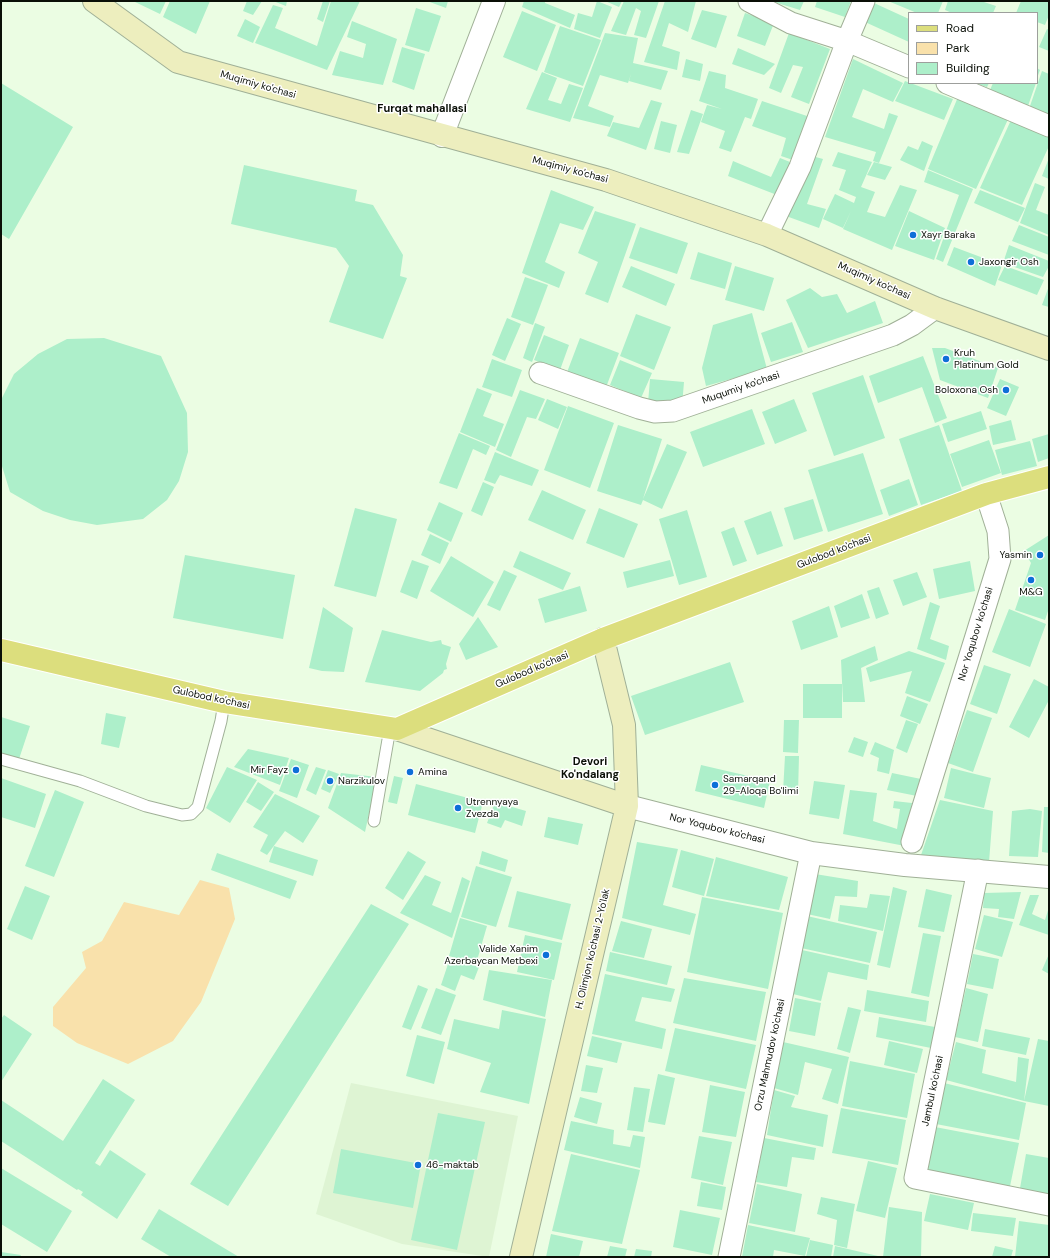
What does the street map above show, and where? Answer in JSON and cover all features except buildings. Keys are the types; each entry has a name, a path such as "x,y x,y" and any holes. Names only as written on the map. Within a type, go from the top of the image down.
{"main road":[{"name":"Muqimiy ko'chasi","path":"94,1 178,62 606,180 768,235 935,308 1049,349"},
{"name":"Gulobod ko'chasi","path":"1,650 224,702 394,728 603,639 986,494 1049,477"},
{"name":"H. Olimjon ko'chasi 2-Yo'lak","path":"521,1257 627,806 624,725 603,639"},
{"name":"Nor Yoqubov ko'chasi","path":"394,728 627,806"}],"street":[{"path":"442,136 494,1"},
{"path":"749,1 791,23 847,41 908,67"},
{"path":"768,235 800,167 847,41 864,1"},
{"path":"949,84 1049,126"},
{"name":"Muqumiy ko'chasi","path":"540,373 639,408 655,412 673,411 893,335 912,326 935,308"},
{"name":"Nor Yoqubov ko'chasi","path":"912,842 1000,559 998,530 986,494"},
{"name":"Nor Yoqubov ko'chasi","path":"627,806 811,853 905,865 1049,877"},
{"name":"Orzu Mahmudov ko'chasi","path":"729,1257 811,853"},
{"name":"Jambul ko'chasi","path":"978,870 915,1178 1049,1205"}],"lane":[{"path":"1,760 80,781 146,806 182,815 191,814 198,807 221,722 224,702"},
{"path":"374,821 394,728"}],"shaded area":[{"name":"46-maktab","path":"351,1083 518,1116 489,1257 402,1244 316,1214"}],"green space":[{"path":"200,880 229,888 235,919 201,1002 173,1041 128,1064 77,1043 53,1026 53,1007 86,968 82,952 102,941 124,902 179,915"}],"place":[{"name":"Xayr Baraka","path":"913,235"},
{"name":"Jaxongir Osh","path":"971,262"},
{"name":"Kruh Platinum Gold","path":"946,359"},
{"name":"Boloxona Osh","path":"1006,390"},
{"name":"Yasmin","path":"1040,555"},
{"name":"M&G","path":"1031,580"},
{"name":"Mir Fayz","path":"296,770"},
{"name":"Amina","path":"410,772"},
{"name":"Narzikulov","path":"330,781"},
{"name":"Samarqand 29-Aloqa Bo'limi","path":"715,785"},
{"name":"Utrennyaya Zvezda","path":"458,808"},
{"name":"Valide Xanim Azerbaycan Metbexi","path":"546,955"},
{"name":"46-maktab","path":"418,1165"}],"district":[{"name":"Furqat mahallasi","path":"422,109"},
{"name":"Devori Ko'ndalang","path":"590,768"}]}
